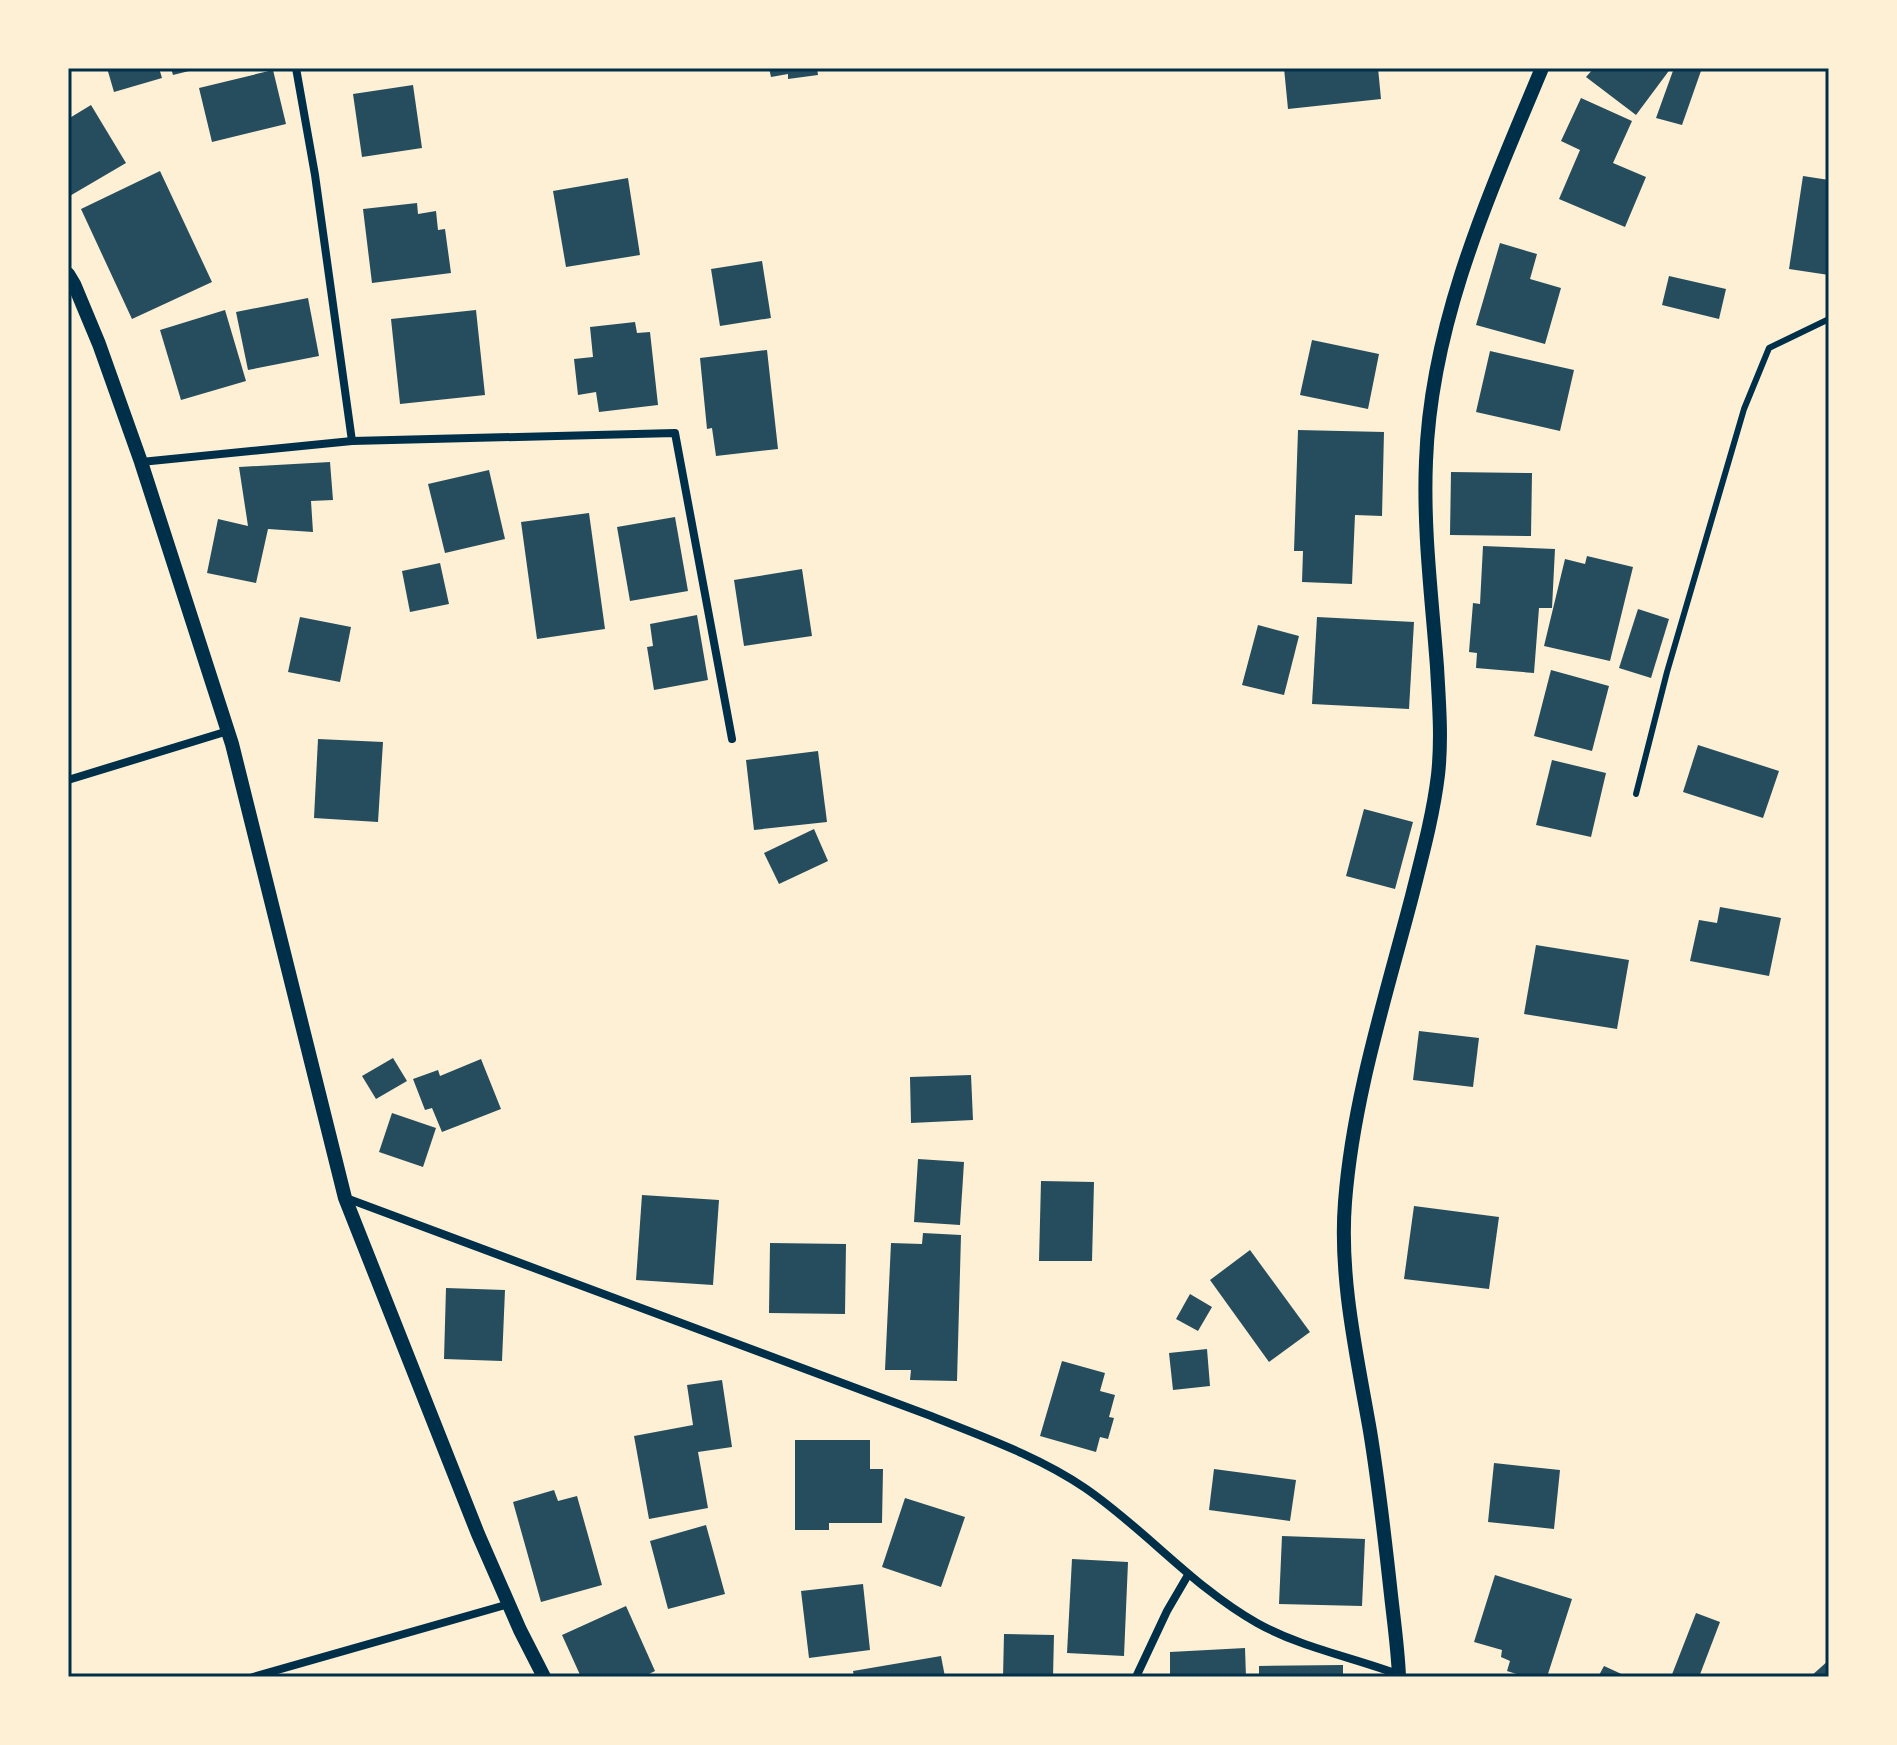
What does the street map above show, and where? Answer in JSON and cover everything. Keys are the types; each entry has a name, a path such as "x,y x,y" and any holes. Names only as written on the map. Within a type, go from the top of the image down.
{"street":[{"path":"296,68 315,175 352,441"},
{"path":"345,1198 916,1410 1014,1450 1058,1470 1086,1488 1121,1514 1188,1575 1255,1622 1288,1638 1401,1676 1380,1492 1354,1336 1344,1252 1345,1201 1369,1062 1429,828 1438,774 1439,705 1427,529 1429,413 1441,346 1460,276 1486,203 1542,68"},
{"path":"68,274 99,344 141,462 228,731 345,1198 478,1534 544,1677"},
{"path":"141,462 352,441 675,433 732,739"},
{"path":"68,780 228,731"},
{"path":"1136,1677 1188,1575"},
{"path":"253,1677 509,1604"}],"lane":[{"path":"1636,794 1667,672 1744,409 1769,348 1829,319"}],"building":[{"path":"107,68 159,68 162,78 114,92"},
{"path":"171,68 197,68 197,69 173,75"},
{"path":"769,68 817,68 818,75 788,79 788,74 771,77"},
{"path":"1284,68 1378,68 1381,99 1288,109"},
{"path":"1594,68 1671,68 1636,115 1586,77"},
{"path":"1674,68 1702,68 1682,125 1656,118"},
{"path":"273,70 286,124 212,142 199,88"},
{"path":"413,85 422,148 362,157 353,94"},
{"path":"1581,98 1632,121 1613,163 1646,177 1625,227 1559,199 1580,150 1561,141"},
{"path":"91,105 126,163 68,197 68,119"},
{"path":"160,171 212,282 132,319 81,209"},
{"path":"1803,176 1829,180 1829,275 1789,269"},
{"path":"628,178 640,255 566,267 553,191"},
{"path":"417,203 418,214 436,211 438,230 445,229 451,273 372,283 363,209"},
{"path":"1500,243 1537,254 1530,279 1561,288 1545,344 1476,325"},
{"path":"762,261 771,318 720,326 711,269"},
{"path":"1669,276 1726,289 1719,319 1662,305"},
{"path":"308,298 319,356 248,370 236,312"},
{"path":"225,310 246,381 181,400 160,330"},
{"path":"476,310 485,395 400,404 391,319"},
{"path":"635,322 637,333 650,332 658,405 599,412 596,392 578,395 574,359 593,357 590,327"},
{"path":"1312,340 1379,354 1368,409 1300,395"},
{"path":"767,350 778,449 716,456 712,428 707,429 700,358"},
{"path":"1490,351 1574,370 1560,431 1476,412"},
{"path":"1298,430 1384,432 1382,516 1355,515 1352,584 1302,582 1303,551 1294,551"},
{"path":"330,462 333,500 311,501 313,532 268,529 256,583 207,573 218,519 248,526 239,467"},
{"path":"489,470 505,539 445,553 428,484"},
{"path":"1451,472 1532,473 1531,536 1450,535"},
{"path":"589,513 605,629 537,639 521,522"},
{"path":"675,517 688,591 630,601 617,527"},
{"path":"1483,546 1555,549 1552,608 1539,608 1534,673 1476,668 1477,653 1469,652 1473,603 1480,604"},
{"path":"1587,556 1633,567 1610,661 1544,646 1565,559 1585,564"},
{"path":"440,563 449,604 410,612 402,571"},
{"path":"802,569 812,636 744,646 734,580"},
{"path":"1638,609 1669,619 1651,678 1619,668"},
{"path":"697,615 708,680 654,690 647,647 653,646 650,624"},
{"path":"300,617 351,627 340,682 288,672"},
{"path":"1317,617 1414,622 1409,709 1312,704"},
{"path":"1258,625 1299,636 1284,695 1242,685"},
{"path":"1551,670 1609,686 1592,751 1534,736"},
{"path":"318,739 383,742 378,822 314,818"},
{"path":"1698,745 1779,771 1763,818 1683,792"},
{"path":"818,751 827,822 754,830 746,760"},
{"path":"1552,760 1606,773 1591,837 1536,825"},
{"path":"1364,809 1413,822 1395,889 1346,876"},
{"path":"814,829 828,861 779,884 764,853"},
{"path":"1720,907 1781,918 1769,976 1690,961 1699,920 1717,923"},
{"path":"1536,945 1629,960 1617,1029 1524,1014"},
{"path":"1419,1031 1479,1038 1473,1087 1413,1080"},
{"path":"393,1058 407,1081 376,1099 362,1076"},
{"path":"481,1059 501,1109 442,1132 432,1108 425,1110 413,1079 438,1070 440,1076"},
{"path":"971,1075 973,1120 911,1123 910,1077"},
{"path":"392,1113 436,1128 423,1167 379,1152"},
{"path":"918,1159 964,1162 960,1225 914,1222"},
{"path":"1041,1181 1094,1182 1092,1261 1039,1261"},
{"path":"642,1195 719,1200 713,1285 636,1280"},
{"path":"1414,1206 1499,1217 1489,1289 1404,1279"},
{"path":"923,1233 961,1235 957,1381 910,1380 911,1370 885,1370 891,1243 922,1244"},
{"path":"770,1243 846,1244 845,1314 769,1313"},
{"path":"1250,1250 1310,1332 1269,1362 1210,1280"},
{"path":"446,1288 505,1290 502,1361 444,1359"},
{"path":"1190,1294 1212,1307 1198,1331 1176,1319"},
{"path":"1207,1349 1210,1386 1173,1390 1169,1353"},
{"path":"1062,1361 1105,1373 1100,1391 1115,1395 1109,1417 1114,1418 1108,1439 1100,1437 1096,1452 1040,1436"},
{"path":"722,1380 732,1447 698,1452 708,1508 649,1519 634,1436 693,1425 687,1385"},
{"path":"795,1440 870,1440 870,1469 883,1469 882,1523 829,1523 829,1530 795,1530"},
{"path":"1494,1463 1560,1470 1554,1529 1488,1522"},
{"path":"1214,1469 1296,1480 1290,1521 1209,1510"},
{"path":"554,1490 558,1501 577,1496 602,1585 541,1602 513,1502"},
{"path":"905,1498 965,1517 941,1587 882,1567"},
{"path":"706,1525 725,1594 668,1609 650,1541"},
{"path":"1282,1536 1365,1539 1362,1606 1279,1604"},
{"path":"1072,1559 1128,1562 1124,1656 1067,1653"},
{"path":"1495,1575 1572,1599 1547,1677 1526,1677 1507,1671 1510,1661 1501,1657 1502,1650 1474,1642"},
{"path":"863,1584 870,1650 809,1658 801,1591"},
{"path":"626,1606 655,1671 643,1677 581,1677 562,1635"},
{"path":"1696,1613 1720,1622 1699,1677 1671,1677"},
{"path":"1004,1634 1054,1635 1053,1677 1003,1677"},
{"path":"1245,1648 1246,1677 1170,1677 1170,1652"},
{"path":"941,1656 945,1677 854,1677 853,1671"},
{"path":"1829,1660 1829,1677 1810,1677"},
{"path":"1343,1665 1343,1677 1259,1677 1259,1666"},
{"path":"1604,1666 1628,1677 1598,1677"}]}
